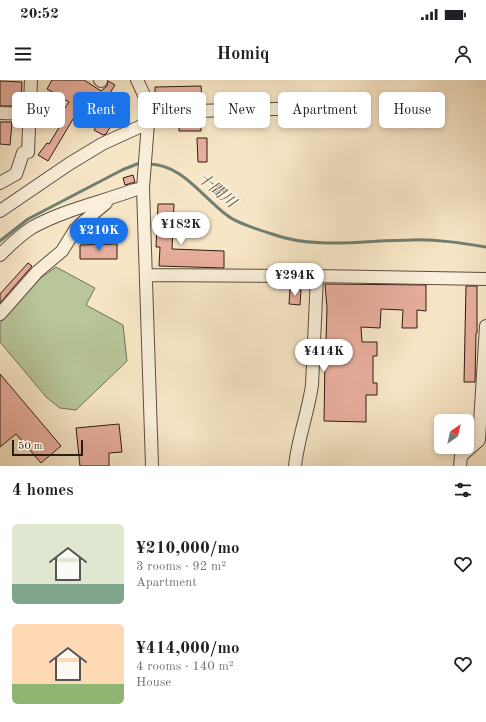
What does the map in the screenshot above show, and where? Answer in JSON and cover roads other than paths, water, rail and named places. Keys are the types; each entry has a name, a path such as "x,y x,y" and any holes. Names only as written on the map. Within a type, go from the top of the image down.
{"street":[{"path":"30,92 31,80"},
{"path":"137,80 143,92"},
{"path":"206,114 278,111"},
{"path":"0,113 12,113"},
{"path":"0,211 69,164 138,123"},
{"path":"0,183 16,174 23,152 28,152 29,128"},
{"path":"148,128 143,188 152,466"},
{"path":"0,255 18,238 33,228 73,211 143,188"},
{"path":"0,314 37,272 62,251 75,230 109,199"},
{"path":"146,275 486,279"},
{"path":"295,466 297,446 309,403 312,385 317,276"},
{"path":"460,466 461,456 479,440 486,326"}],"waterway":[{"name":"十間川","path":"0,241 28,219 122,170 137,164 143,164"},
{"name":"十間川","path":"149,164 161,165 182,176 192,183 219,209 242,224 289,239 323,243 430,240 486,247"}]}
